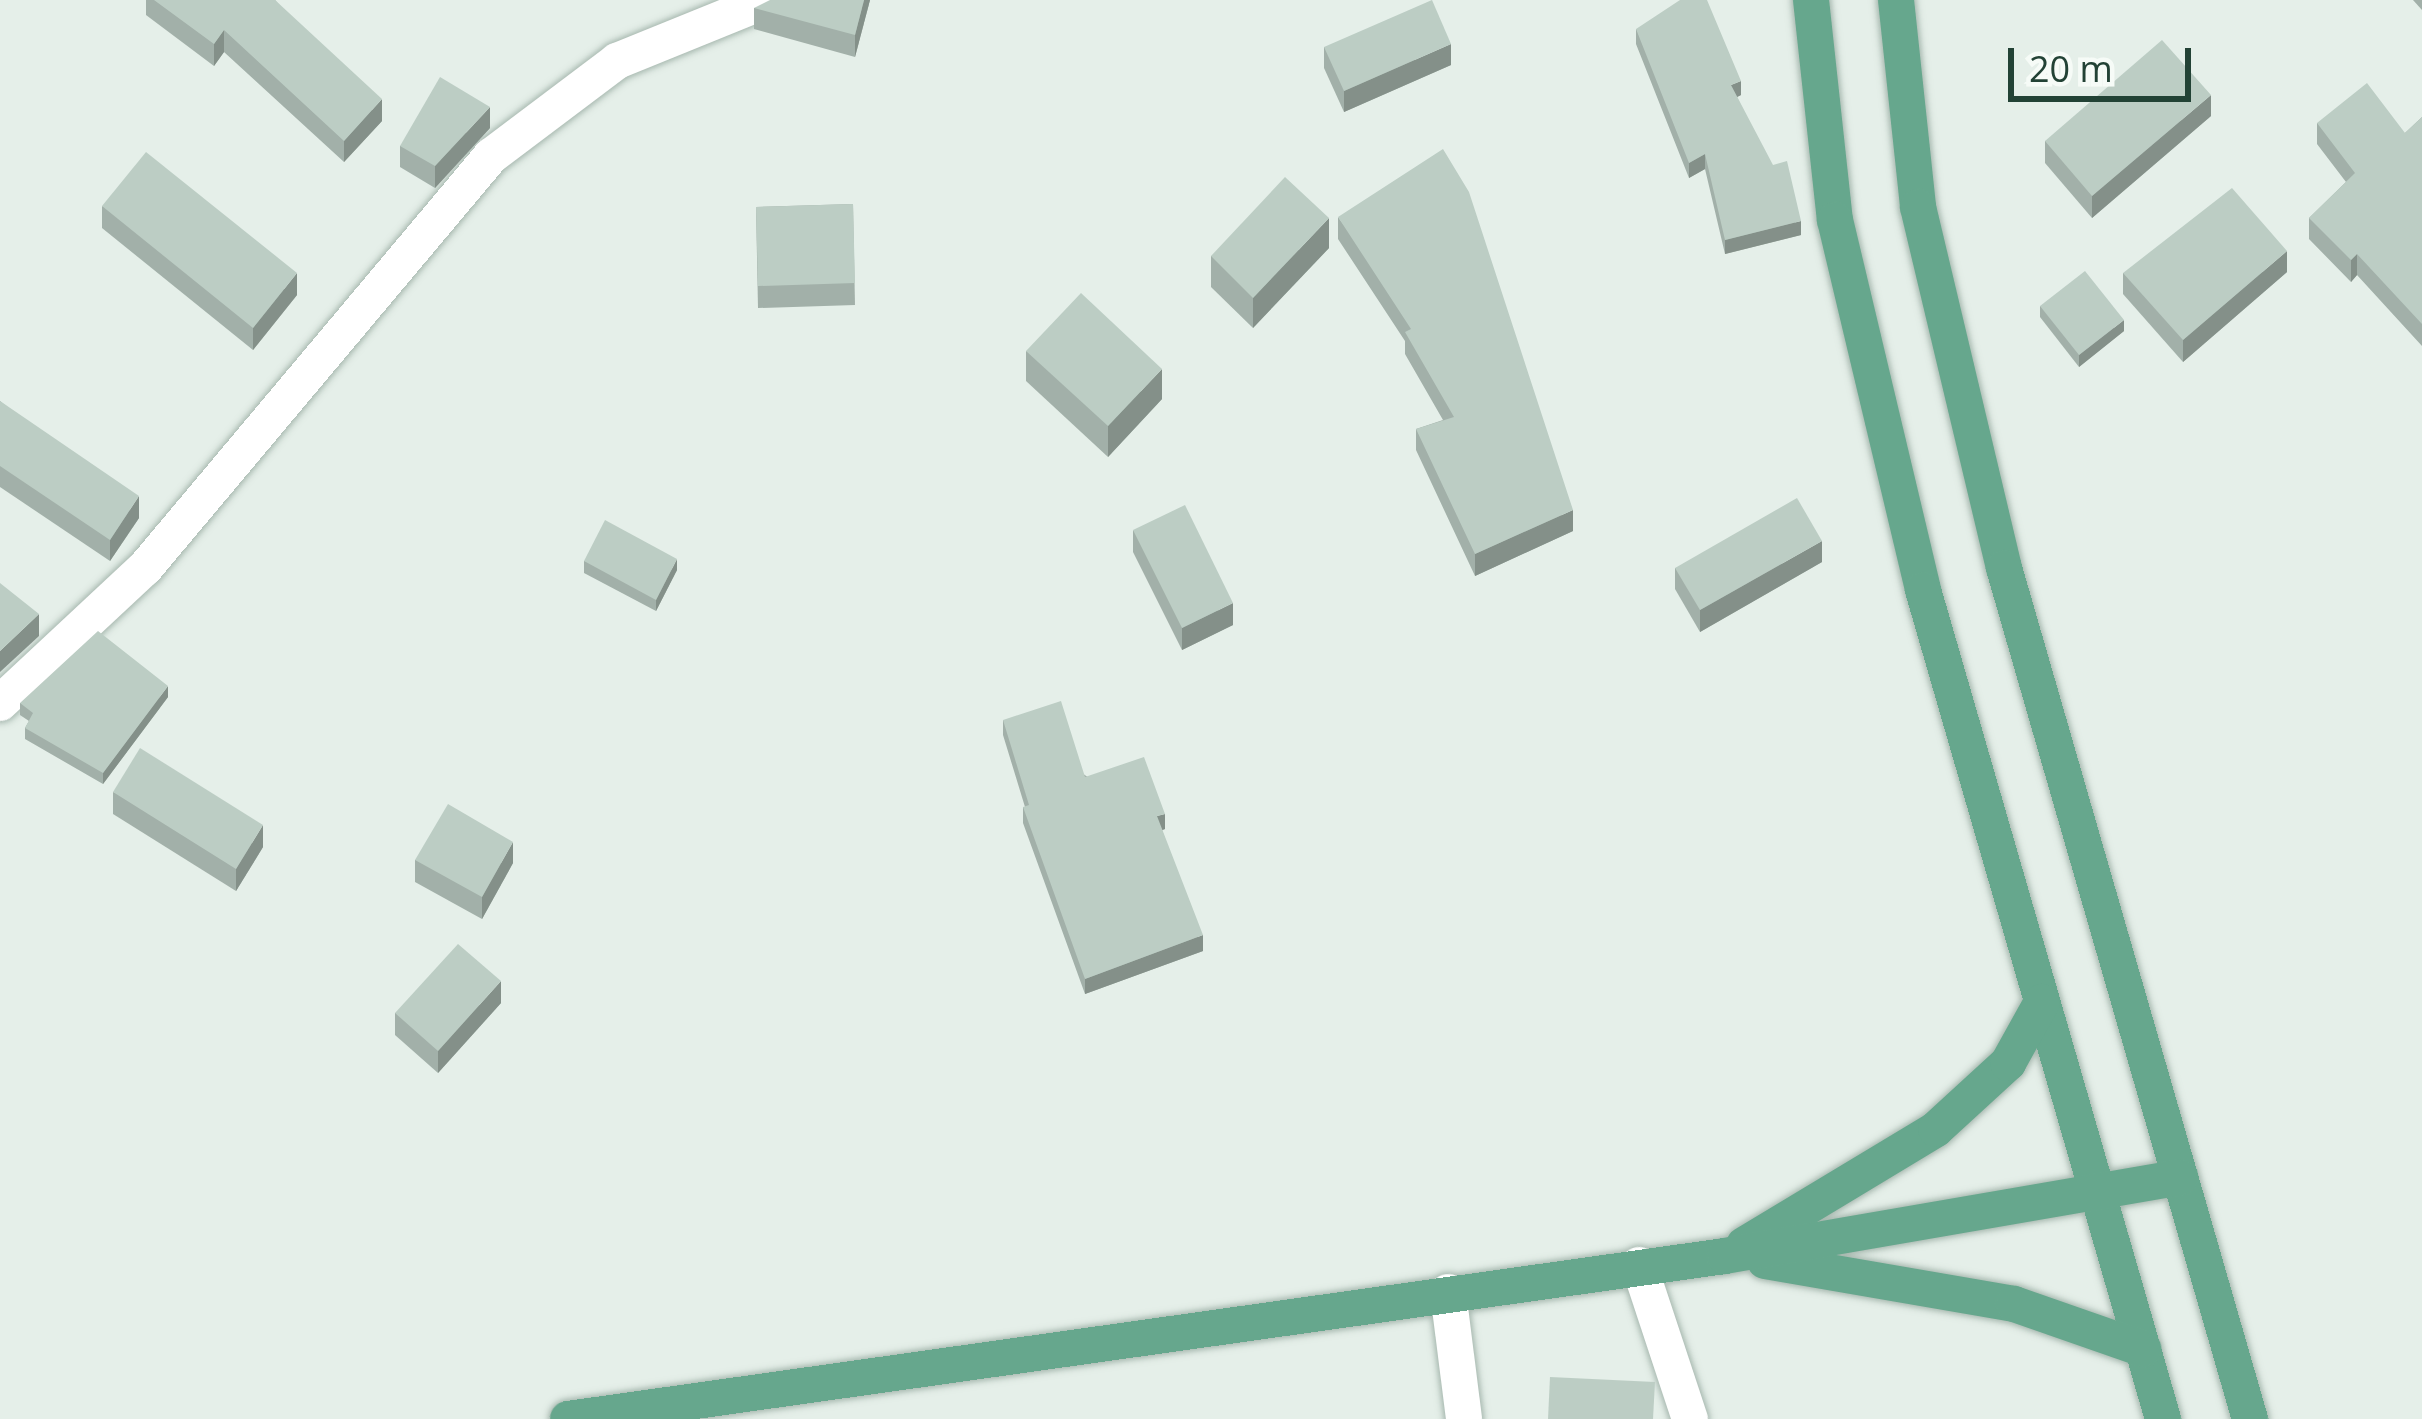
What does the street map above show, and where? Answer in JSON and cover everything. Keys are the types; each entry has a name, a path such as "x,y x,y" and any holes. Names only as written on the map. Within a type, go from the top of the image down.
{"main road":[{"path":"1811,0 1835,220 1923,590 2163,1419"},
{"path":"1896,0 1918,207 2004,568 2250,1419"},
{"path":"1725,1256 1936,1129 2008,1063 2042,1002"},
{"path":"568,1419 1725,1256 2098,1195 2180,1177"},
{"path":"1725,1256 2014,1304 2143,1349"}],"street":[{"path":"0,704 145,568 491,156 617,61 766,0"},
{"path":"1640,1265 1690,1419"},
{"path":"1448,1292 1464,1419"}],"building":[{"path":"154,0 275,0 382,99 344,141 224,30 214,44"},
{"path":"770,0 864,0 855,35 754,8"},
{"path":"1432,0 1451,44 1344,91 1324,47"},
{"path":"1680,0 1707,0 1741,81 1731,85 1773,165 1787,161 1801,221 1725,240 1705,154 1689,163 1636,29"},
{"path":"2162,40 2211,95 2092,196 2045,141"},
{"path":"440,77 490,107 435,166 400,146"},
{"path":"2367,83 2405,133 2422,117 2422,324 2357,254 2351,260 2309,218 2355,173 2317,123"},
{"path":"1443,149 1469,192 1573,510 1475,554 1416,429 1454,417 1405,332 1411,329 1338,217"},
{"path":"146,152 297,273 253,328 102,206"},
{"path":"1285,177 1329,218 1253,298 1211,256"},
{"path":"2232,188 2287,251 2183,340 2123,273"},
{"path":"853,204 855,283 758,286 756,207"},
{"path":"2085,271 2124,320 2079,355 2040,306"},
{"path":"1081,293 1162,369 1108,426 1026,351"},
{"path":"0,401 139,496 110,540 0,466"},
{"path":"1797,498 1822,541 1700,610 1675,568"},
{"path":"1185,505 1233,603 1182,628 1133,530"},
{"path":"605,520 677,559 656,600 584,561"},
{"path":"0,583 39,614 0,651"},
{"path":"98,631 168,686 103,773 25,728 33,713 20,703"},
{"path":"1061,701 1085,777 1144,757 1165,814 1157,816 1203,935 1085,979 1023,807 1029,805 1003,720"},
{"path":"140,748 263,825 236,869 113,792"},
{"path":"448,804 513,842 482,897 415,860"},
{"path":"458,944 501,981 438,1051 395,1013"},
{"path":"1550,1377 1655,1382 1653,1419 1548,1419"}]}
